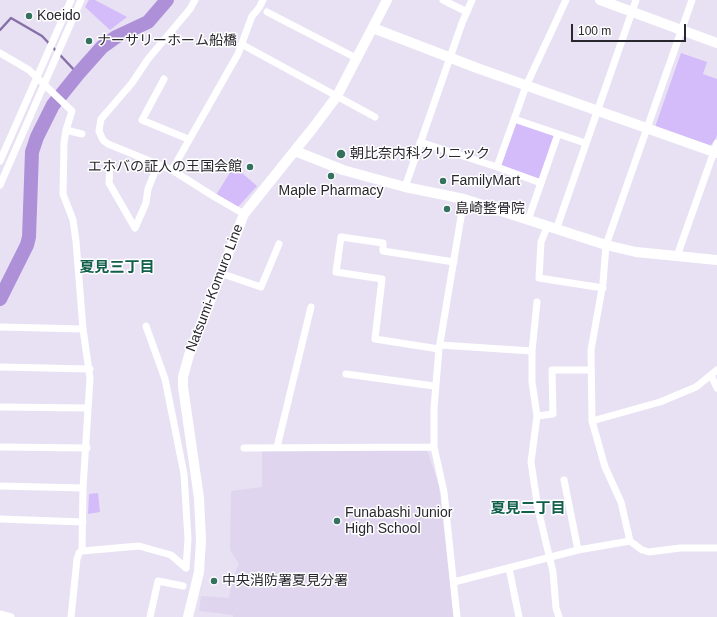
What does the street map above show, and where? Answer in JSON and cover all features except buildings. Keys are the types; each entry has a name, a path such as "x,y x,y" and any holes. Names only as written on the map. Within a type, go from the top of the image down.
{"street":[{"path":"0,161 71,0"},
{"path":"0,184 81,0"},
{"path":"195,0 190,9 148,59 132,83 101,119 99,125 101,136 108,144 172,170 244,214"},
{"path":"263,0 264,11"},
{"name":"Natsumi-Komuro Line","path":"188,617 199,572 201,540 199,498 184,399 183,376 189,355 244,214 337,96 358,59 387,0"},
{"path":"443,0 467,12"},
{"path":"405,187 472,0"},
{"path":"497,168 526,86 566,0"},
{"path":"600,0 717,42"},
{"path":"603,288 539,278 541,242 551,228 585,143 636,0"},
{"path":"684,31 692,0"},
{"path":"606,245 613,240 648,129 696,0"},
{"path":"172,170 243,45 252,16 264,11 358,59"},
{"path":"373,28 450,58 596,111 648,129 716,149 677,256"},
{"path":"243,45 375,117"},
{"path":"0,53 29,70 72,111 66,130 63,194 72,220 77,246 83,329 90,369 87,448 83,488 82,551 79,553 77,559 71,617"},
{"path":"164,79 142,120 188,140"},
{"path":"514,119 585,143"},
{"path":"66,130 82,134"},
{"path":"528,220 558,134"},
{"path":"420,142 541,183"},
{"path":"295,151 343,170 405,187 464,199 606,245 636,252 717,260"},
{"path":"110,165 109,183 135,228 146,203 148,189 158,164"},
{"path":"457,617 444,492 434,447 434,386 464,199"},
{"path":"454,262 383,251 383,243 341,237 336,272 382,279 375,339 440,347 532,351"},
{"path":"220,273 261,287 279,244"},
{"path":"606,245 603,288 591,350 592,422 605,467 621,502 630,541 642,550 649,552 680,548 717,548"},
{"path":"537,302 532,351 532,382 537,416 531,462 538,509 550,557 558,617"},
{"path":"277,447 311,307"},
{"path":"0,326 83,329"},
{"path":"82,551 139,546 171,555 186,568 188,538 184,474 165,379 146,326"},
{"path":"0,367 90,369"},
{"path":"537,416 553,414 552,370 591,370"},
{"path":"592,422 660,402 696,387 714,372 717,388"},
{"path":"346,374 434,386"},
{"path":"0,407 88,408"},
{"path":"0,447 87,448"},
{"path":"244,448 434,447"},
{"path":"564,480 578,550"},
{"path":"0,486 83,488"},
{"path":"0,519 83,522"},
{"path":"454,582 578,550 630,541"},
{"path":"509,568 519,617"},
{"path":"150,617 158,581 183,586"},
{"path":"0,614 11,617"}],"shaded area":[{"path":"89,0 95,0 127,17 110,30 85,7"},
{"path":"681,53 707,62 703,74 717,79 717,135 710,146 655,127"},
{"path":"516,122 554,135 540,179 501,166"},
{"path":"234,166 257,186 238,207 216,195"},
{"name":"Funabashi Junior High School","path":"262,450 427,450 439,486 454,617 233,617 233,615 199,611 201,596 229,598 232,579 239,564 230,550 231,491 262,487"},
{"path":"98,493 100,512 88,514 89,494"}],"waterway":[{"path":"0,299 27,245 29,237 32,152 37,137 53,105 102,47 116,37 148,22 167,0"},
{"path":"0,30 11,18 42,36 78,74"}],"place":[{"name":"Koeido","path":"29,16"},
{"name":"ナーサリーホーム船橋","path":"89,41"},
{"name":"朝比奈内科クリニック","path":"341,154"},
{"name":"エホバの証人の王国会館","path":"250,167"},
{"name":"Maple Pharmacy","path":"331,176"},
{"name":"FamilyMart","path":"443,181"},
{"name":"島崎整骨院","path":"447,209"},
{"name":"Funabashi Junior High School","path":"337,521"},
{"name":"中央消防署夏見分署","path":"214,581"}],"district":[{"name":"夏見三丁目","path":"117,268"},
{"name":"夏見二丁目","path":"528,509"}]}
